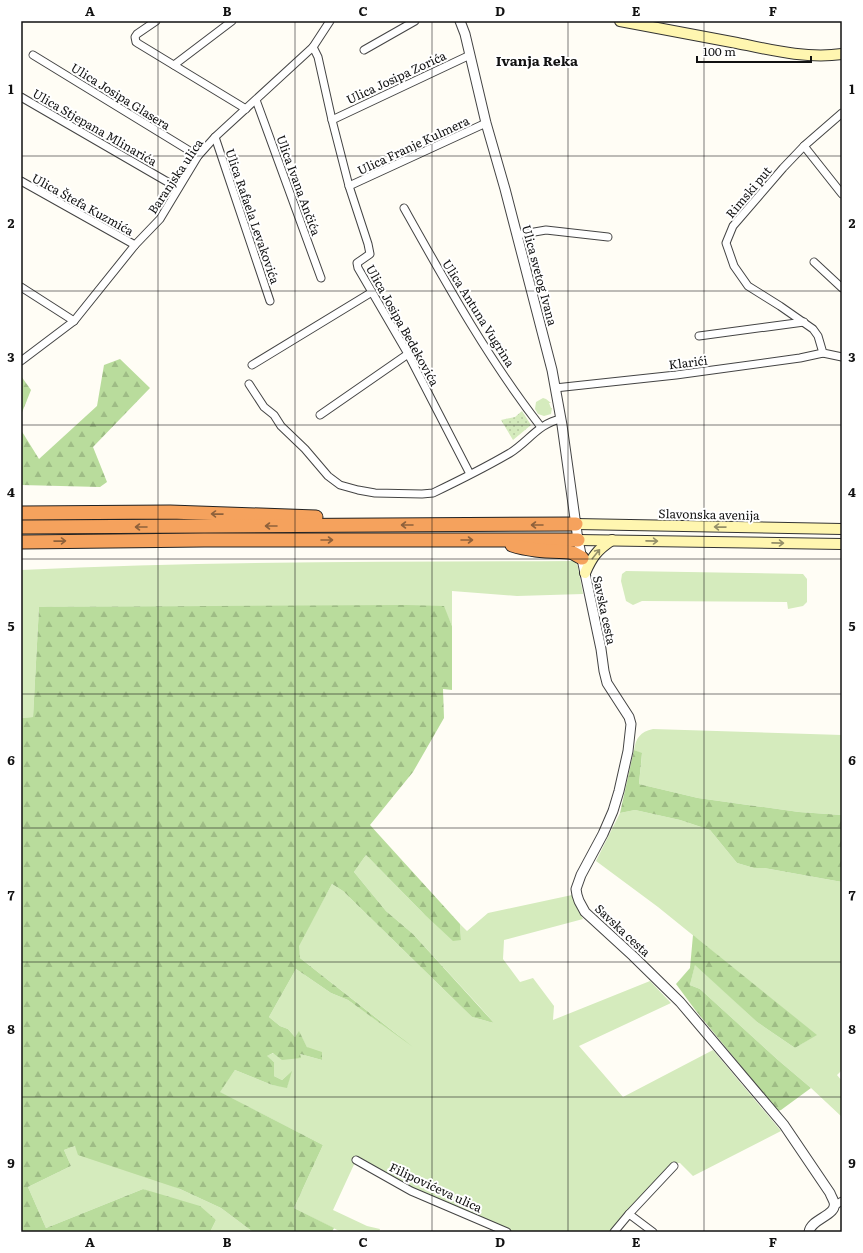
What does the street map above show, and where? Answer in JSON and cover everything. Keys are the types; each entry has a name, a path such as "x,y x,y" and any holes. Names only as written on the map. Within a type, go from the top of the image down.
{"highway":[{"path":"21,513 170,512 253,514 336,519 352,525"},
{"path":"21,527 576,524"},
{"path":"21,542 204,540 578,540"},
{"path":"499,540 512,546 568,552 582,558"}],"main road":[{"path":"620,21 780,52 808,55 842,54"},
{"name":"Slavonska avenija","path":"576,524 842,529"},
{"path":"578,540 842,544"},
{"path":"585,573 593,556 613,540"}],"street":[{"path":"156,21 135,37 136,42 246,109"},
{"path":"174,66 232,21"},
{"name":"Baranjska ulica","path":"21,361 74,321 135,245 160,219 198,156 215,138 313,47 330,21"},
{"path":"364,50 415,21"},
{"name":"Ulica svetog Ivana","path":"460,21 465,34 486,123 548,354 561,419 578,540"},
{"name":"Ulica Josipa Bedekovića","path":"313,47 318,57 349,186 368,244 370,254 357,263 358,268 408,354 470,474"},
{"name":"Ulica Josipa Glasera","path":"32,55 198,156"},
{"name":"Ulica Josipa Zorića","path":"332,120 470,55"},
{"name":"Ulica Stjepana Mlinarića","path":"21,97 178,188"},
{"name":"Ulica Ivana Ančića","path":"256,100 321,278"},
{"name":"Rimski put","path":"824,353 818,336 813,329 748,286 734,266 726,244 733,226 783,168 804,146 842,113"},
{"name":"Ulica Franje Kulmera","path":"349,186 486,123"},
{"name":"Ulica Rafaela Levakovića","path":"215,138 270,301"},
{"path":"804,146 842,194"},
{"name":"Ulica Štefa Kuzmića","path":"21,181 135,245"},
{"name":"Ulica Antuna Vugrina","path":"404,208 461,310 540,427"},
{"path":"517,235 546,230 608,237"},
{"path":"814,262 842,288"},
{"path":"21,287 74,321"},
{"path":"252,365 372,292"},
{"path":"699,336 804,322"},
{"path":"824,353 842,357"},
{"name":"Klarići","path":"555,388 676,375 800,358 824,353"},
{"path":"320,415 408,354"},
{"path":"249,384 264,407 274,415 281,426 334,482 340,485 369,492 422,494 433,492 510,453 528,439 540,427 551,421 561,419"},
{"name":"Savska cesta","path":"578,540 607,683 629,717 631,724 628,751 619,791 611,817 581,875 576,889 579,901 586,912 680,1002 779,1119 830,1193 834,1202 838,1203 831,1212 812,1224 809,1232"},
{"name":"Filipovićeva ulica","path":"356,1160 411,1191 507,1232"},
{"path":"614,1232 674,1166"},
{"path":"629,1214 653,1232"}],"green space":[{"path":"120,359 150,388 93,447 107,482 100,487 21,485 21,430 39,459 97,406 104,365"},
{"path":"21,376 31,390 21,415"},
{"path":"543,398 551,403 549,403 552,408 551,414 544,416 538,414 535,409 536,402"},
{"path":"522,411 531,425 513,440 501,420 515,417"},
{"path":"575,561 578,567 583,594 517,596 452,591 452,626 443,606 39,607 33,717 21,718 21,570 229,563"},
{"path":"626,571 803,574 807,579 807,602 803,606 788,609 787,602 642,601 633,605 626,601 621,581 622,574"},
{"path":"444,606 452,626 452,690 443,689 444,718 413,772 370,825 460,924 461,940 453,941 366,855 354,872 386,911 413,934 494,1023 472,1017 343,891 332,884 299,946 300,958 413,1047 348,1000 331,993 296,969 269,1017 280,1026 288,1029 295,1037 299,1031 307,1047 322,1052 322,1060 300,1054 301,1058 282,1060 273,1053 267,1056 274,1062 274,1076 282,1080 292,1071 287,1088 272,1085 235,1070 220,1092 323,1145 294,1208 334,1228 332,1232 253,1232 221,1208 180,1189 78,1155 75,1146 64,1150 71,1166 28,1187 46,1228 143,1189 200,1206 216,1220 210,1232 21,1232 21,718 33,717 39,607"},
{"path":"653,729 842,735 842,815 799,812 698,798 639,784 642,754 634,750 635,746 639,736"},
{"path":"634,750 642,753 639,784 698,798 799,812 842,815 842,882 764,868 754,868 737,863 710,830 680,820 635,810 620,813"},
{"path":"635,810 680,820 710,830 737,863 754,868 764,868 842,882 842,1070 837,1075 842,1081 842,1117 700,989 690,985 695,964 757,1022 795,1048 816,1035 658,907 596,861 620,813"},
{"path":"366,855 423,913 461,940 460,924 467,931 488,913 572,895 583,919 504,940 503,959 520,982 533,978 554,1006 553,1020 650,981 671,1003 579,1046 623,1097 713,1050 781,1131 693,1176 680,1163 674,1163 611,1232 512,1232 416,1190 357,1158 333,1210 367,1226 380,1229 379,1232 341,1232 294,1208 323,1145 219,1092 235,1070 272,1085 287,1087 291,1072 282,1080 274,1076 274,1062 266,1056 274,1053 300,1058 300,1054 322,1060 307,1047 299,1032 295,1037 288,1029 280,1026 269,1017 296,969 331,993 348,1000 403,1039 300,958 298,946 332,884 343,891 472,1017 494,1023 413,934 386,911 354,872"},
{"path":"693,935 817,1035 795,1048 757,1022 695,965 690,985 700,989 811,1088 781,1110 778,1111 696,1011 676,984 690,968"},
{"path":"75,1146 180,1189 221,1208 253,1232 210,1232 216,1220 143,1189 46,1228 28,1187 71,1166 64,1150"}],"district":[{"name":"Ivanja Reka","path":"537,60"}]}
